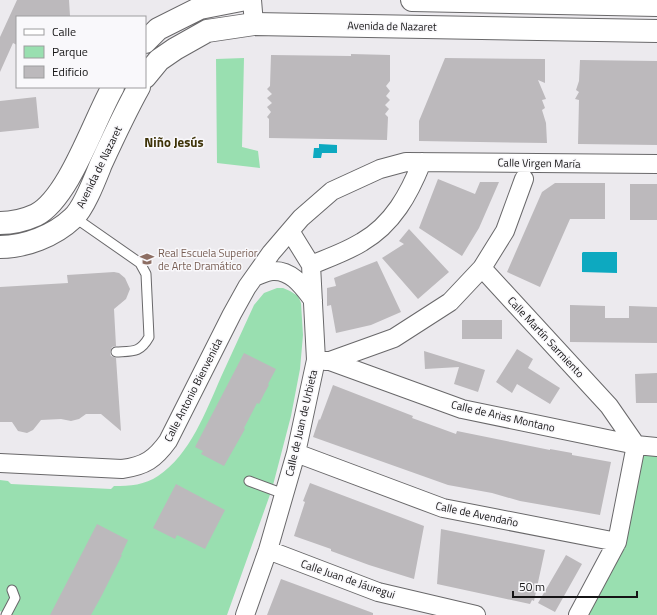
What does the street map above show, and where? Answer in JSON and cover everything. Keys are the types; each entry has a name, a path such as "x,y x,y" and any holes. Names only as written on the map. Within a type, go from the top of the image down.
{"main road":[{"path":"146,41 158,29 200,8 241,0"},
{"path":"412,0 657,5"},
{"name":"Avenida de Nazaret","path":"146,76 159,60 175,48 207,31 254,24 657,31"},
{"name":"Avenida de Nazaret","path":"0,223 21,220 36,214 48,206 69,179 112,88"},
{"name":"Avenida de Nazaret","path":"0,247 12,247 31,242 52,233 74,218 88,194 109,147 138,88"}],"street":[{"path":"252,0 254,24"},
{"name":"Calle Virgen María","path":"290,231 314,205 332,191 380,169 406,162 657,164"},
{"path":"311,265 356,245 378,231 398,210 422,162"},
{"path":"323,360 394,338 450,302 482,268 504,231 524,180"},
{"name":"Calle de Juan de Urbieta","path":"245,615 268,550 323,360 313,300 311,265 290,231"},
{"name":"Calle Antonio Bienvenida","path":"0,463 122,469 134,468 149,461 160,452 168,441 232,314 254,277 271,253 290,231"},
{"name":"Calle Martín Sarmiento","path":"482,268 609,406 636,445"},
{"path":"254,277 272,271 285,273 299,282 313,300"},
{"name":"Calle de Arias Montano","path":"323,360 462,409 636,445 657,446"},
{"path":"595,436 608,424 609,406"},
{"path":"578,615 617,542 636,445"},
{"name":"Calle de Avendaño","path":"296,453 443,508 617,542"},
{"name":"Calle Juan de Jáuregui","path":"268,550 378,592 476,615"}],"lane":[{"path":"74,218 140,263 146,274 149,337 144,346 136,350 116,352"},
{"path":"249,481 284,494"},
{"path":"6,615 15,598 12,590"}],"green space":[{"path":"244,58 242,147 258,151 260,168 217,163 216,59"},
{"path":"277,288 283,288 298,296 301,303 303,335 300,369 291,416 272,489 227,615 9,615 0,611 0,480 8,481 11,484 111,489 114,486 143,483 158,476 179,456 196,431 254,305 264,293"},
{"path":"640,449 657,451 657,615 588,615 626,545"}],"water":[{"path":"319,144 337,145 337,153 322,153 321,158 313,158 314,148 319,148"},
{"path":"583,252 617,252 617,273 582,272"}],"building":[{"path":"17,0 69,0 70,16 16,16 16,44 13,43 0,72 0,37"},
{"path":"351,54 390,55 390,81 386,86 390,91 386,96 390,100 385,105 389,109 385,114 388,117 387,140 269,138 269,119 267,117 271,112 267,107 272,103 267,98 272,94 267,89 270,86 271,55 351,56"},
{"path":"445,58 545,59 545,83 538,80 546,99 542,100 545,108 542,110 546,123 547,143 419,141 419,121"},
{"path":"580,60 657,61 657,145 578,144 579,100 575,99 579,92 576,90 579,81"},
{"path":"36,97 39,128 0,132 0,101"},
{"path":"438,179 475,194 480,182 499,182 479,228 462,256 419,228"},
{"path":"555,183 605,183 605,219 570,219 540,287 507,272 542,192"},
{"path":"630,184 657,184 657,220 630,220"},
{"path":"409,229 449,272 418,299 382,258 404,244 399,241"},
{"path":"377,261 401,312 371,325 336,333 331,305 327,306 327,288 336,286 334,278"},
{"path":"119,273 125,278 130,289 126,299 114,309 116,346 112,347 110,352 111,356 116,358 121,431 101,414 86,414 79,419 71,421 61,419 41,420 33,430 27,433 18,431 12,422 0,422 0,287 68,283 67,275"},
{"path":"570,305 605,306 605,318 629,318 629,306 657,307 657,343 570,342"},
{"path":"462,320 502,320 502,339 462,339"},
{"path":"517,349 533,359 528,368 560,388 550,404 517,384 512,393 496,382"},
{"path":"424,351 485,370 478,392 454,384 459,367 425,369"},
{"path":"244,353 276,369 259,404 257,403 244,428 245,429 224,466 201,454 203,451 195,447"},
{"path":"657,373 657,403 636,403 635,374"},
{"path":"333,385 413,416 412,418 456,434 457,431 611,462 600,515 520,501 492,493 448,485 313,437"},
{"path":"310,483 424,526 414,579 369,565 331,551 331,549 294,536 305,502 303,501"},
{"path":"176,484 225,510 205,549 177,535 175,539 153,528"},
{"path":"97,524 128,540 102,595 91,615 50,615"},
{"path":"441,529 545,550 534,601 532,600 530,604 437,584"},
{"path":"566,555 582,564 555,612 538,603"},
{"path":"281,579 373,613 373,615 267,615"}],"place":[{"name":"Real Escuela Superior de Arte Dramático","path":"147,259"}],"district":[{"name":"Niño Jesús","path":"174,142"}]}
